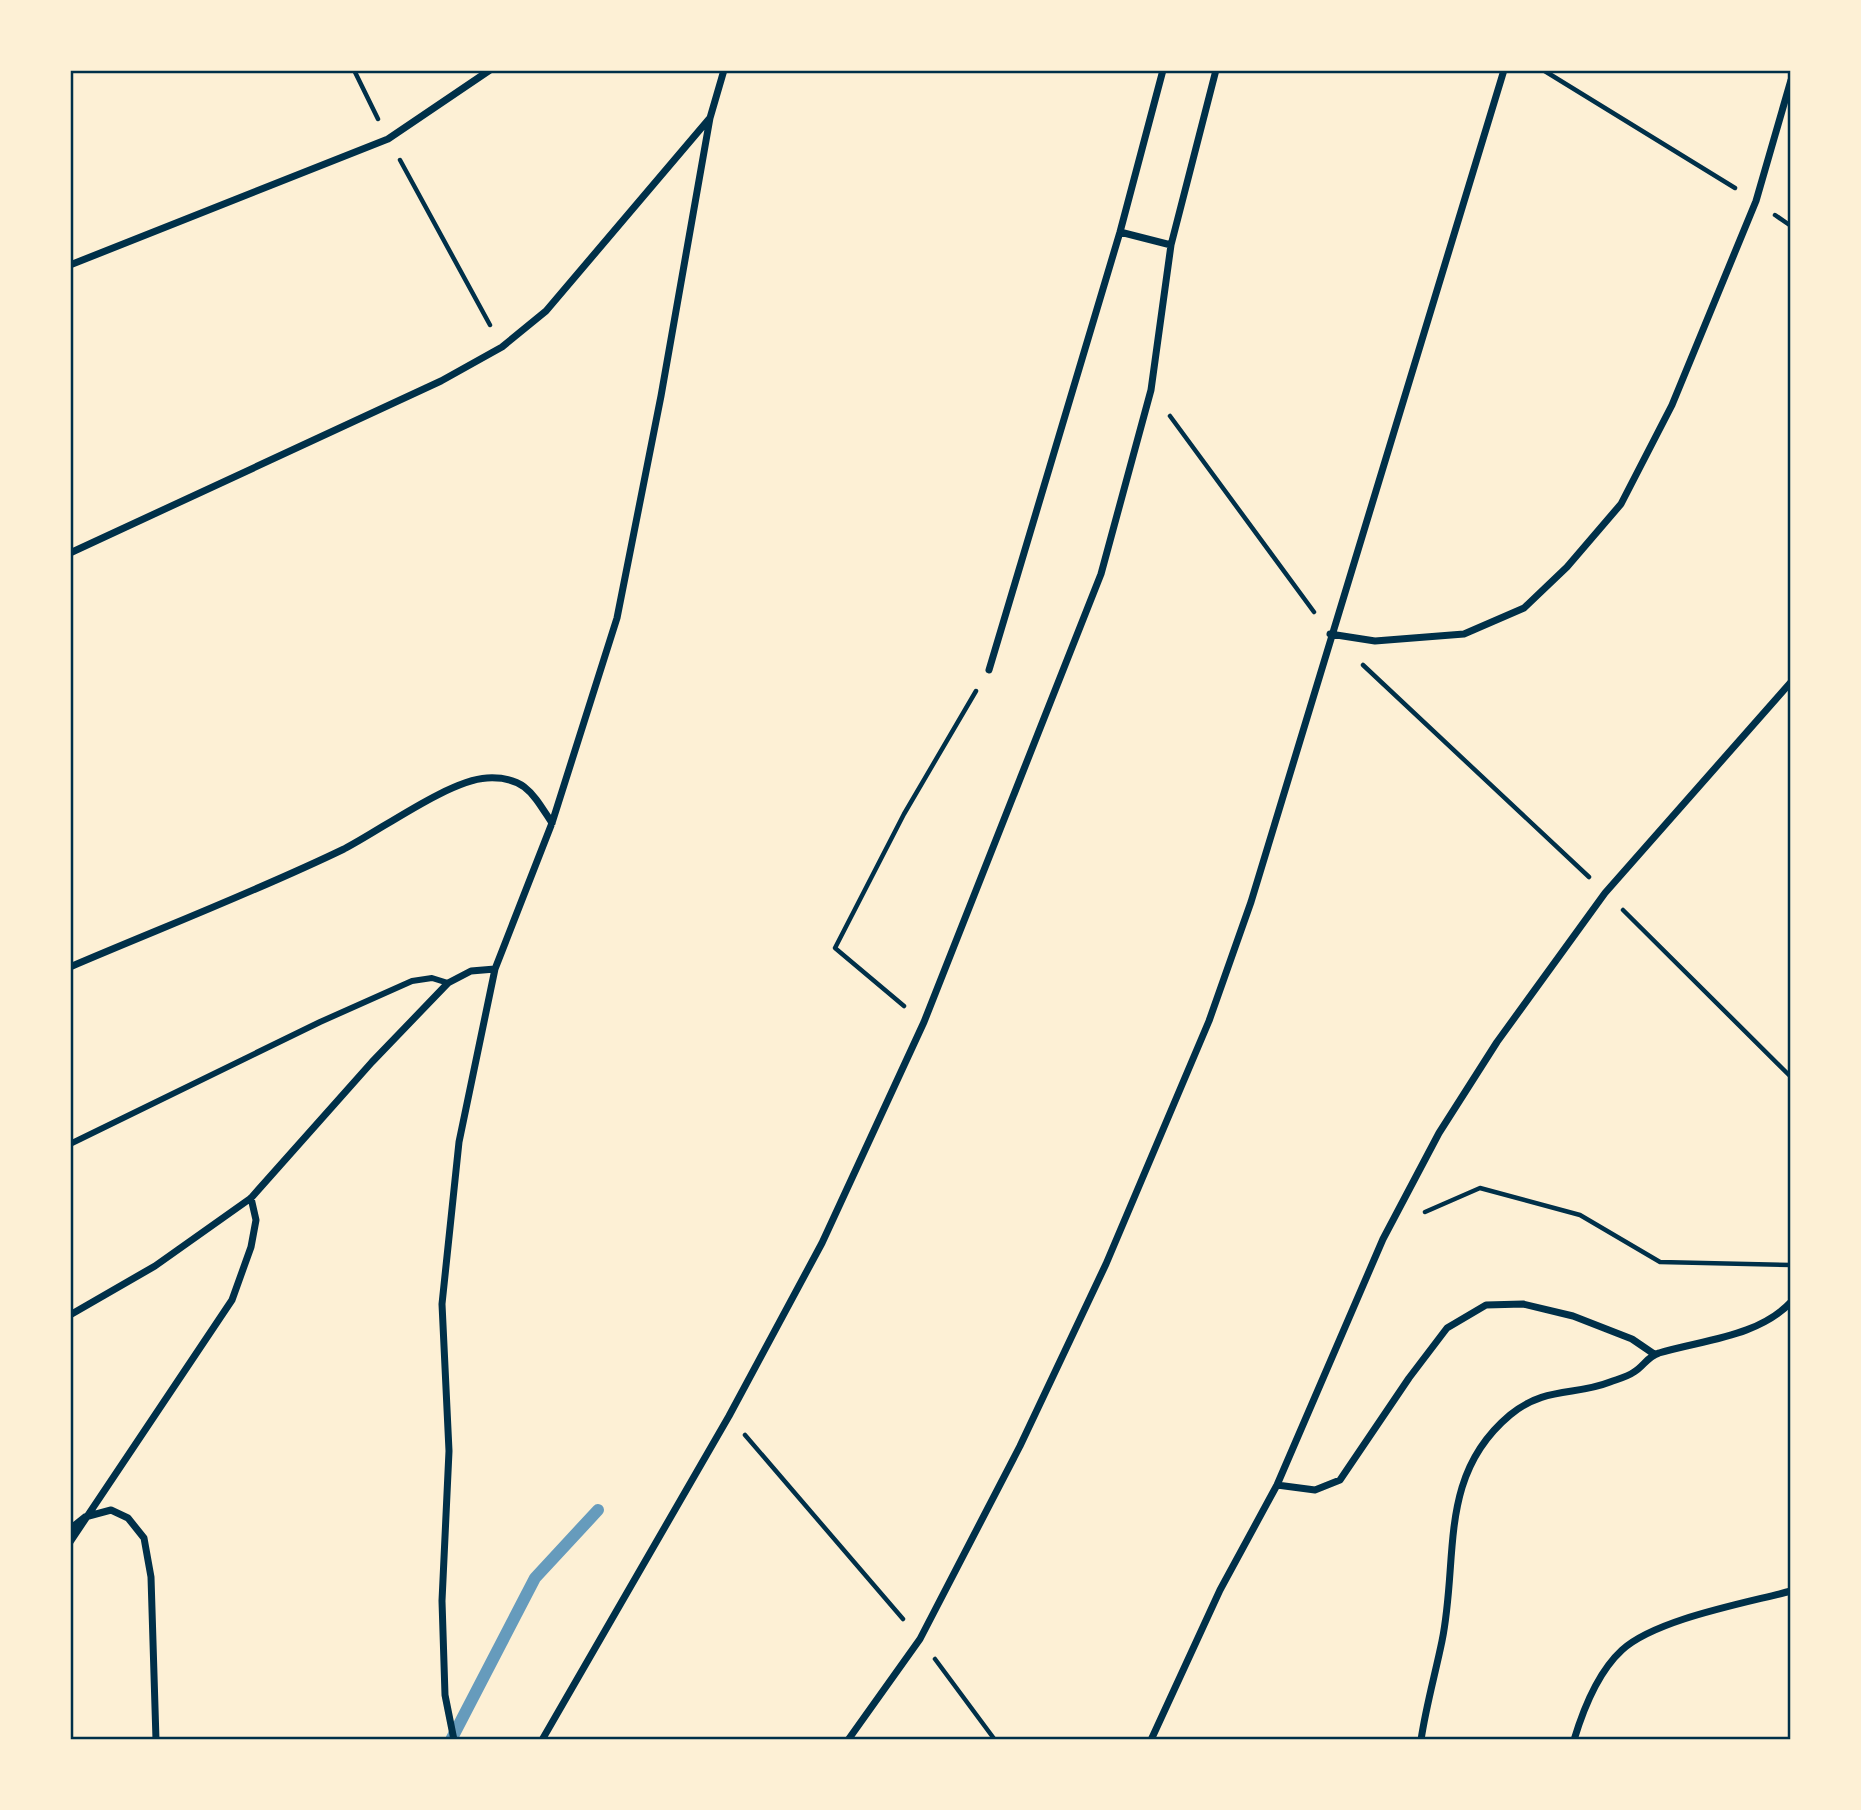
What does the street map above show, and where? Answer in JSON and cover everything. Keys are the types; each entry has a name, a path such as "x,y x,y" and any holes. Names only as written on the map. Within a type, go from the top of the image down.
{"street":[{"path":"70,265 388,139 490,70"},
{"path":"454,1740 445,1695 442,1601 449,1451 442,1304 459,1142 495,970 552,822 618,618 710,118 724,70"},
{"path":"989,670 1120,232 1163,70"},
{"path":"542,1740 729,1416 822,1243 924,1023 1101,574 1151,390 1171,245 1216,70"},
{"path":"848,1740 920,1639 1020,1446 1106,1264 1209,1021 1251,902 1504,70"},
{"path":"1331,634 1376,641 1464,634 1524,608 1567,568 1621,504 1672,405 1756,201 1791,80"},
{"path":"70,553 440,381 502,347 546,311 710,118"},
{"path":"1120,232 1171,245"},
{"path":"1151,1740 1220,1590 1277,1485 1383,1239 1439,1133 1497,1042 1605,893 1791,682"},
{"path":"70,967 344,849 463,783 485,778 520,782 533,794 552,822"},
{"path":"70,1315 155,1266 251,1198 372,1062 448,983 471,971 495,970"},
{"path":"70,1143 320,1022 412,981 432,978 448,983"},
{"path":"70,1542 232,1300 251,1247 256,1220 251,1198"},
{"path":"1421,1740 1427,1698 1442,1640 1454,1524 1465,1472 1481,1445 1512,1414 1553,1392 1605,1384 1636,1372 1654,1354 1740,1334 1791,1302"},
{"path":"1277,1485 1315,1490 1340,1480 1409,1378 1447,1328 1486,1305 1523,1304 1573,1316 1632,1339 1654,1354"},
{"path":"70,1529 85,1517 111,1510 128,1518 144,1538 151,1577 156,1740"},
{"path":"1574,1740 1582,1713 1598,1682 1622,1650 1642,1637 1686,1619 1791,1591"}],"path":[{"path":"354,70 388,139 502,347"},
{"path":"1543,70 1756,201"},
{"path":"1151,390 1331,634 1605,893 1791,1077"},
{"path":"924,1023 835,948 904,814 989,670"},
{"path":"1423,1213 1480,1188 1580,1215 1660,1262 1791,1265"},
{"path":"729,1416 920,1639 995,1740"}],"waterway":[{"path":"451,1740 535,1578 598,1510"}]}
